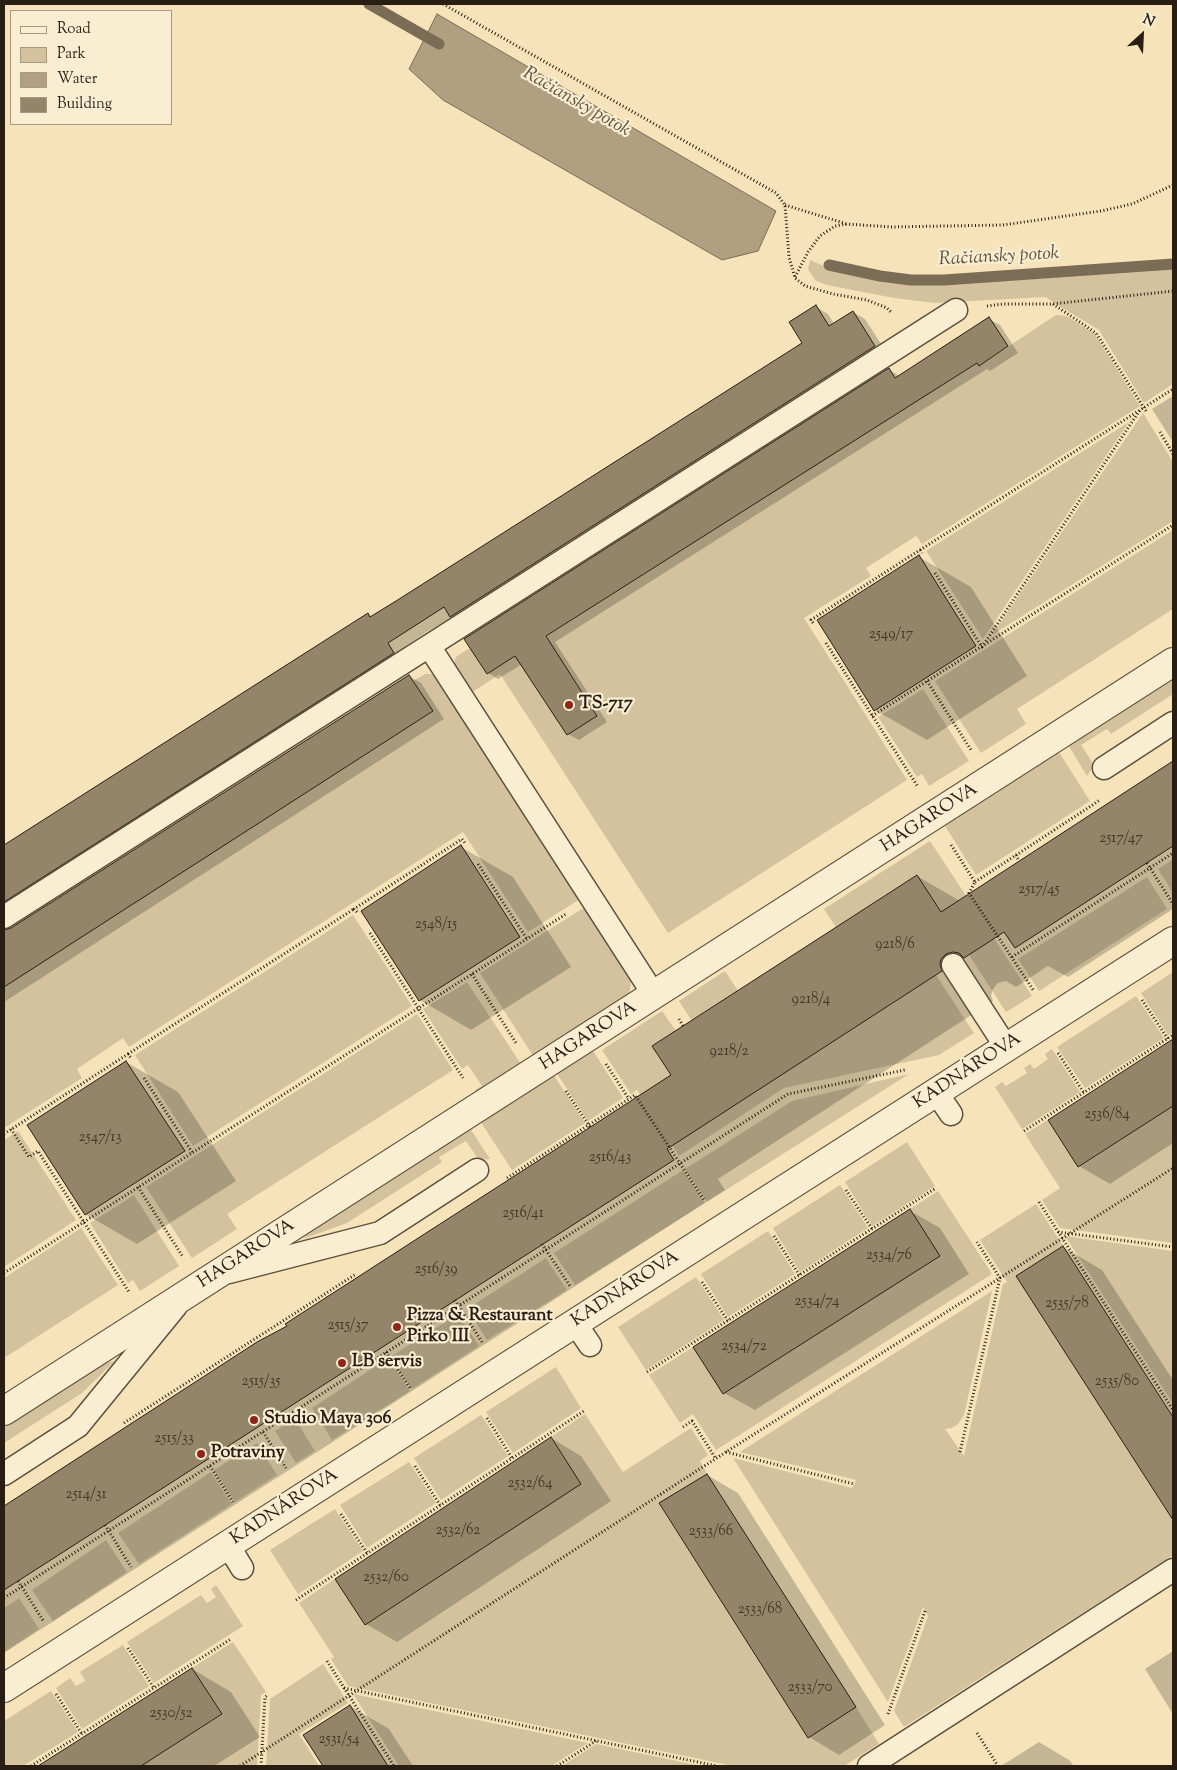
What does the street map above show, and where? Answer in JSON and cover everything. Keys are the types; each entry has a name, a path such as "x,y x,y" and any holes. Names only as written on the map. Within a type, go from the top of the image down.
{"street":[{"name":"HAGAROVA","path":"4,1411 1173,662"},
{"name":"KADNÁROVA","path":"4,1688 228,1545 582,1334 944,1103 1006,1048 1173,941"}],"lane":[{"path":"4,917 956,310"},
{"path":"429,646 654,996"},
{"path":"1104,768 1173,723"},
{"path":"953,965 1006,1048"},
{"path":"4,1474 78,1426 200,1285 380,1233 477,1170"},
{"path":"228,1545 242,1568"},
{"path":"869,1766 1173,1570"}],"path":[{"path":"443,4 776,194 785,205 848,224"},
{"path":"795,278 808,252 820,236 835,226 848,224 891,227 1003,225 1101,211 1132,204 1173,184"},
{"path":"785,205 789,257 795,278 805,286 833,294 867,300 887,308 900,319 911,338"},
{"path":"956,310 1003,304 1052,304 1173,291"},
{"path":"1052,304 1096,332 1145,409"},
{"path":"812,623 811,620 921,552 1140,410 1145,409 1173,389"},
{"path":"982,646 1140,410"},
{"path":"1160,432 1173,454"},
{"path":"872,716 1173,525"},
{"path":"935,573 982,646"},
{"path":"826,643 936,815"},
{"path":"927,681 990,780"},
{"path":"1039,998 969,893 975,882 1102,799"},
{"path":"4,1134 356,910 462,839 465,843"},
{"path":"951,844 975,882"},
{"path":"1012,958 1173,853"},
{"path":"1016,855 1019,861"},
{"path":"1147,863 1173,904"},
{"path":"478,864 526,939"},
{"path":"4,1273 591,898"},
{"path":"370,933 481,1106"},
{"path":"472,974 541,1068 590,1126"},
{"path":"1141,998 1168,1039"},
{"path":"1024,1131 1173,1035"},
{"path":"1057,1052 1084,1093"},
{"path":"128,1054 131,1058"},
{"path":"602,1058 629,1099"},
{"path":"4,1598 788,1094 910,1068"},
{"path":"144,1078 192,1152"},
{"path":"504,1180 590,1126 635,1095 705,1201"},
{"path":"11,1129 29,1157 38,1151 146,1320"},
{"path":"240,1766 726,1452 1173,1168"},
{"path":"138,1187 200,1285"},
{"path":"845,1188 872,1229"},
{"path":"647,1372 936,1188"},
{"path":"1039,1202 1173,1410"},
{"path":"1058,1232 1173,1247"},
{"path":"773,1234 800,1276"},
{"path":"960,1452 1000,1278 977,1242"},
{"path":"542,1244 571,1287"},
{"path":"123,1424 240,1351 362,1270"},
{"path":"701,1280 728,1321"},
{"path":"455,1300 483,1343"},
{"path":"386,1352 411,1390"},
{"path":"296,1600 584,1411"},
{"path":"486,1417 512,1458"},
{"path":"683,1427 692,1421 716,1459"},
{"path":"262,1432 286,1469"},
{"path":"726,1452 854,1484"},
{"path":"413,1464 440,1504"},
{"path":"210,1466 234,1503"},
{"path":"339,1509 367,1553"},
{"path":"105,1525 132,1568"},
{"path":"18,1581 45,1624"},
{"path":"888,1716 925,1611"},
{"path":"31,1766 231,1639"},
{"path":"127,1646 154,1688"},
{"path":"327,1661 394,1766"},
{"path":"344,1688 718,1766"},
{"path":"55,1693 82,1734"},
{"path":"261,1766 265,1696 268,1696"},
{"path":"972,1726 998,1766"},
{"path":"556,1766 597,1741"}],"green space":[{"path":"810,260 826,267 880,279 911,283 943,284 1173,267 1173,384 1144,403 1099,330 1045,297 935,303 894,298 827,285 816,281 808,269"},
{"path":"1056,315 1066,316 1094,333 1140,406 922,544 916,536 866,568 871,576 804,618 907,780 668,933 500,674 471,693 455,666 455,659 470,648 487,674 961,373 977,363 979,366","holes":["571,674 597,716 567,735 541,694"]},
{"path":"1143,413 1173,462 1173,521 992,635"},
{"path":"1129,422 983,639 926,551"},
{"path":"1173,530 1173,609 1017,709 1026,724 981,753 935,681"},
{"path":"425,674 432,674 438,679 580,899 528,932 463,832 129,1047 123,1038 77,1069 82,1078 4,1128 4,987 432,712 413,681"},
{"path":"1173,674 1173,694 1111,734 1107,729 1081,745 1094,765 1087,776 1067,743"},
{"path":"923,689 969,761 929,786 922,774 917,777 878,717"},
{"path":"1057,749 1090,801 976,875 943,823"},
{"path":"930,841 1032,996 1006,1012 917,875 836,927 824,909"},
{"path":"1173,859 1173,893 1158,869"},
{"path":"1147,877 1167,909 1039,991 1018,959"},
{"path":"585,907 631,979 629,999 535,1059 480,973"},
{"path":"353,915 412,1006 193,1146 135,1055"},
{"path":"725,971 738,991 692,1021 679,1001"},
{"path":"1173,972 1173,1032 1168,1035 1141,993"},
{"path":"936,975 974,1033 939,1055 784,1088 679,1156 637,1090 631,1094 602,1050 662,1011 676,1031 652,1046 704,1125"},
{"path":"467,982 523,1067 478,1095 475,1090 482,1086 468,1065 462,1069 423,1009"},
{"path":"1136,996 1164,1038 1085,1088 1057,1047"},
{"path":"417,1014 453,1070 227,1214 237,1229 192,1258 146,1187"},
{"path":"592,1049 623,1098 588,1121 556,1072"},
{"path":"1052,1049 1080,1092 1022,1129 995,1087 1002,1082 1006,1086 1027,1073 1024,1068 1030,1064 1034,1069 1048,1059 1045,1054"},
{"path":"553,1074 585,1123 512,1170 480,1121"},
{"path":"909,1074 707,1202 685,1169 792,1101"},
{"path":"1173,1106 1173,1243 1060,1228 1042,1200 1060,1188 1025,1134 1048,1120 1079,1167"},
{"path":"469,1127 490,1159 479,1160 466,1141 439,1157 442,1162 347,1223 303,1239 317,1223"},
{"path":"18,1131 76,1220 4,1267 4,1140"},
{"path":"907,1142 935,1186 872,1226 845,1182"},
{"path":"683,1170 705,1203 575,1285 554,1253"},
{"path":"840,1185 868,1228 800,1272 773,1228"},
{"path":"938,1191 992,1274 716,1450 693,1414 680,1423 649,1375 693,1347 724,1394 939,1256 910,1209"},
{"path":"134,1195 179,1266 140,1291 133,1280 128,1283 90,1223"},
{"path":"1036,1204 1063,1246 1016,1276 1166,1509 1173,1505 1173,1555 904,1727 894,1711 928,1616 923,1607 888,1702 733,1458 852,1488 856,1480 740,1452 992,1291 964,1415 958,1424 952,1428 945,1429 964,1456 1003,1284 1007,1282 980,1240"},
{"path":"81,1228 118,1285 4,1358 4,1278"},
{"path":"768,1231 795,1274 728,1317 701,1274"},
{"path":"1065,1236 1173,1251 1173,1404"},
{"path":"546,1258 567,1290 487,1340 467,1309"},
{"path":"696,1277 724,1320 646,1370 618,1327"},
{"path":"458,1314 479,1346 412,1389 390,1357"},
{"path":"388,1358 410,1391 332,1440 312,1408"},
{"path":"115,1361 82,1393 4,1443 4,1423 95,1365"},
{"path":"556,1367 581,1408 513,1453 486,1412"},
{"path":"585,1414 623,1472 691,1428 708,1455 700,1461 707,1474 659,1504 808,1738 856,1707 879,1744 844,1766 733,1766 348,1686 331,1659 334,1657 299,1603 335,1579 366,1625 581,1484 551,1437"},
{"path":"481,1415 508,1456 441,1500 414,1458"},
{"path":"295,1419 315,1451 296,1463 275,1431"},
{"path":"257,1443 277,1475 235,1502 214,1470"},
{"path":"409,1462 436,1503 367,1548 340,1505"},
{"path":"211,1472 232,1504 139,1564 118,1533"},
{"path":"335,1509 363,1551 298,1594 270,1550"},
{"path":"106,1540 127,1572 53,1621 32,1590"},
{"path":"216,1585 243,1626 154,1683 127,1642 201,1595 207,1603 216,1597 211,1589"},
{"path":"19,1598 39,1629 4,1652 4,1608"},
{"path":"233,1642 266,1692 261,1695 257,1766 141,1766 222,1715 192,1668"},
{"path":"123,1645 149,1686 82,1729 56,1688 70,1678 76,1686 85,1681 80,1672"},
{"path":"323,1664 348,1703 299,1734 319,1766 266,1766 270,1699"},
{"path":"51,1691 78,1732 23,1766 4,1766 4,1721"},
{"path":"353,1694 588,1743 551,1766 399,1766"},
{"path":"596,1744 701,1766 562,1766"}],"water":[{"path":"437,14 776,211 758,251 722,260 443,100 409,69"}],"building":[{"path":"816,305 829,326 853,311 875,346 450,617 444,607 388,643 394,653 4,902 4,845 368,613 370,617 396,601 802,343 789,322"},
{"path":"989,317 1008,346 979,366 977,363 546,636 597,716 567,735 515,656 487,674 464,639 889,368 895,378"},
{"path":"919,555 976,646 874,711 817,620"},
{"path":"409,675 433,711 4,987 4,930 11,928"},
{"path":"1173,761 1173,846 1015,948 1004,932 964,958 959,953 946,954 941,959 942,971 667,1149 674,1160 4,1590 4,1506 257,1342 287,1326 285,1324 671,1075 652,1046 917,875 941,912"},
{"path":"461,845 520,937 419,1001 361,911"},
{"path":"1173,1039 1173,1106 1078,1167 1048,1120"},
{"path":"126,1061 185,1151 85,1215 27,1125"},
{"path":"910,1209 940,1256 723,1394 693,1347"},
{"path":"1063,1246 1173,1417 1173,1520 1016,1276"},
{"path":"551,1437 581,1484 365,1625 335,1579"},
{"path":"707,1474 856,1707 808,1738 659,1503"},
{"path":"192,1668 222,1714 141,1766 38,1766"},
{"path":"350,1705 388,1766 323,1766 303,1735"}],"waterway":[{"name":"Račiansky potok","path":"369,4 439,44"},
{"name":"Račiansky potok","path":"829,265 880,276 911,280 944,280 1173,264"}],"place":[{"name":"TS-717","path":"569,705"},
{"name":"Pizza & Restaurant Pirko III","path":"397,1327"},
{"name":"LB servis","path":"342,1363"},
{"name":"Studio Maya 306","path":"254,1420"},
{"name":"Potraviny","path":"201,1454"}]}
